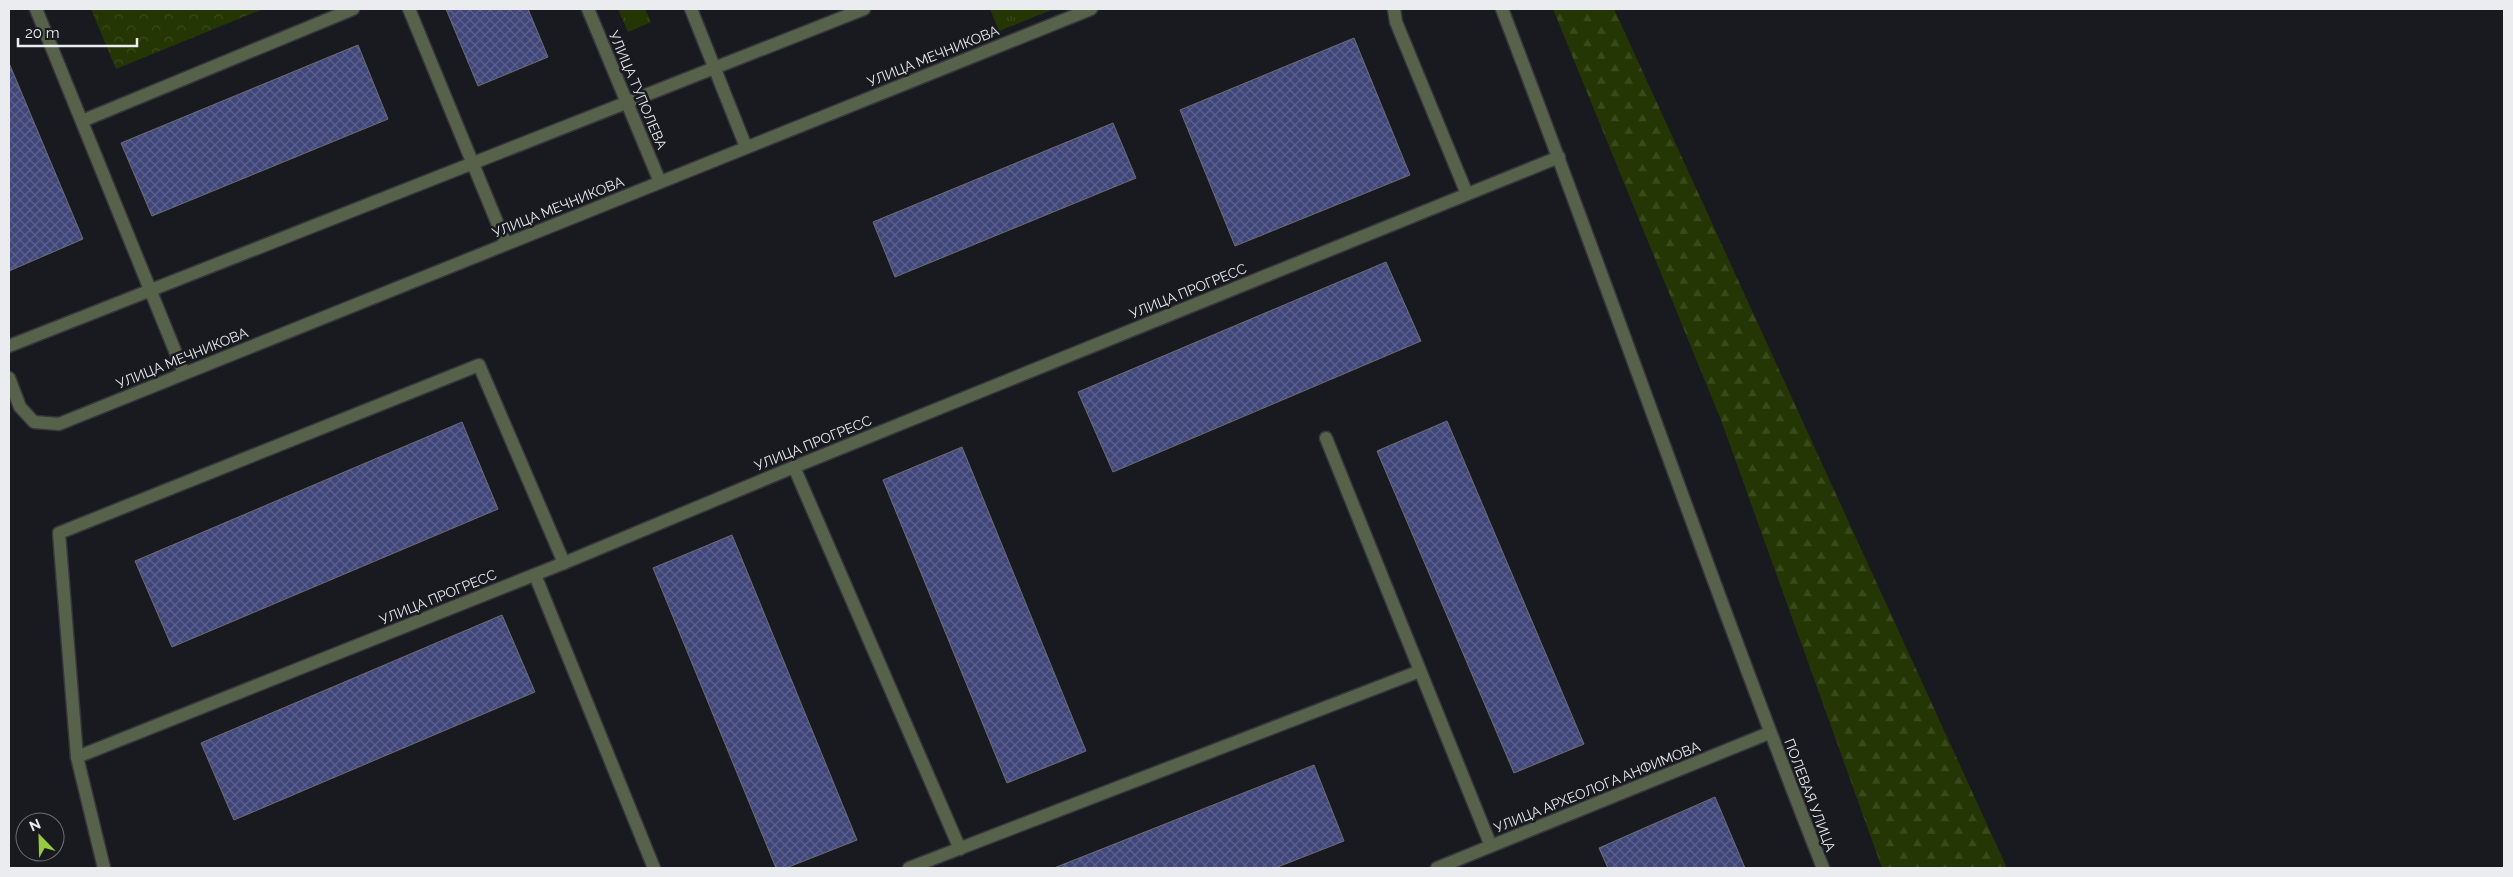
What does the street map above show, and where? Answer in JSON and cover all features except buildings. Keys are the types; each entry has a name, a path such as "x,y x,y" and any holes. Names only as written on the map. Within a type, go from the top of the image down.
{"street":[{"path":"36,9 184,373"},
{"path":"82,121 353,9"},
{"path":"409,9 506,244"},
{"name":"УЛИЦА ТУПОЛЕВА","path":"588,9 660,182"},
{"path":"691,9 746,148"},
{"path":"9,346 864,9"},
{"name":"УЛИЦА МЕЧНИКОВА","path":"9,378 20,407 34,422 59,424 1091,9"},
{"path":"1394,9 1396,22 1467,194"},
{"name":"ПОЛЕВАЯ УЛИЦА","path":"1502,9 1559,157 1770,733 1823,868"},
{"name":"УЛИЦА ПРОГРЕСС","path":"77,757 564,563 794,466 1559,157"},
{"path":"104,868 77,757 59,533 479,365 564,563"},
{"path":"1326,438 1491,846"},
{"path":"794,466 960,849"},
{"path":"535,574 654,868"},
{"path":"909,868 1420,671"},
{"name":"УЛИЦА АРХЕОЛОГА АНФИМОВА","path":"1437,868 1770,733"}],"green space":[{"path":"91,9 263,9 116,69"},
{"path":"618,9 645,9 651,22 628,32"},
{"path":"990,9 1054,9 999,31"},
{"path":"1553,9 1614,9 2007,868 1882,868 1721,420"}]}
